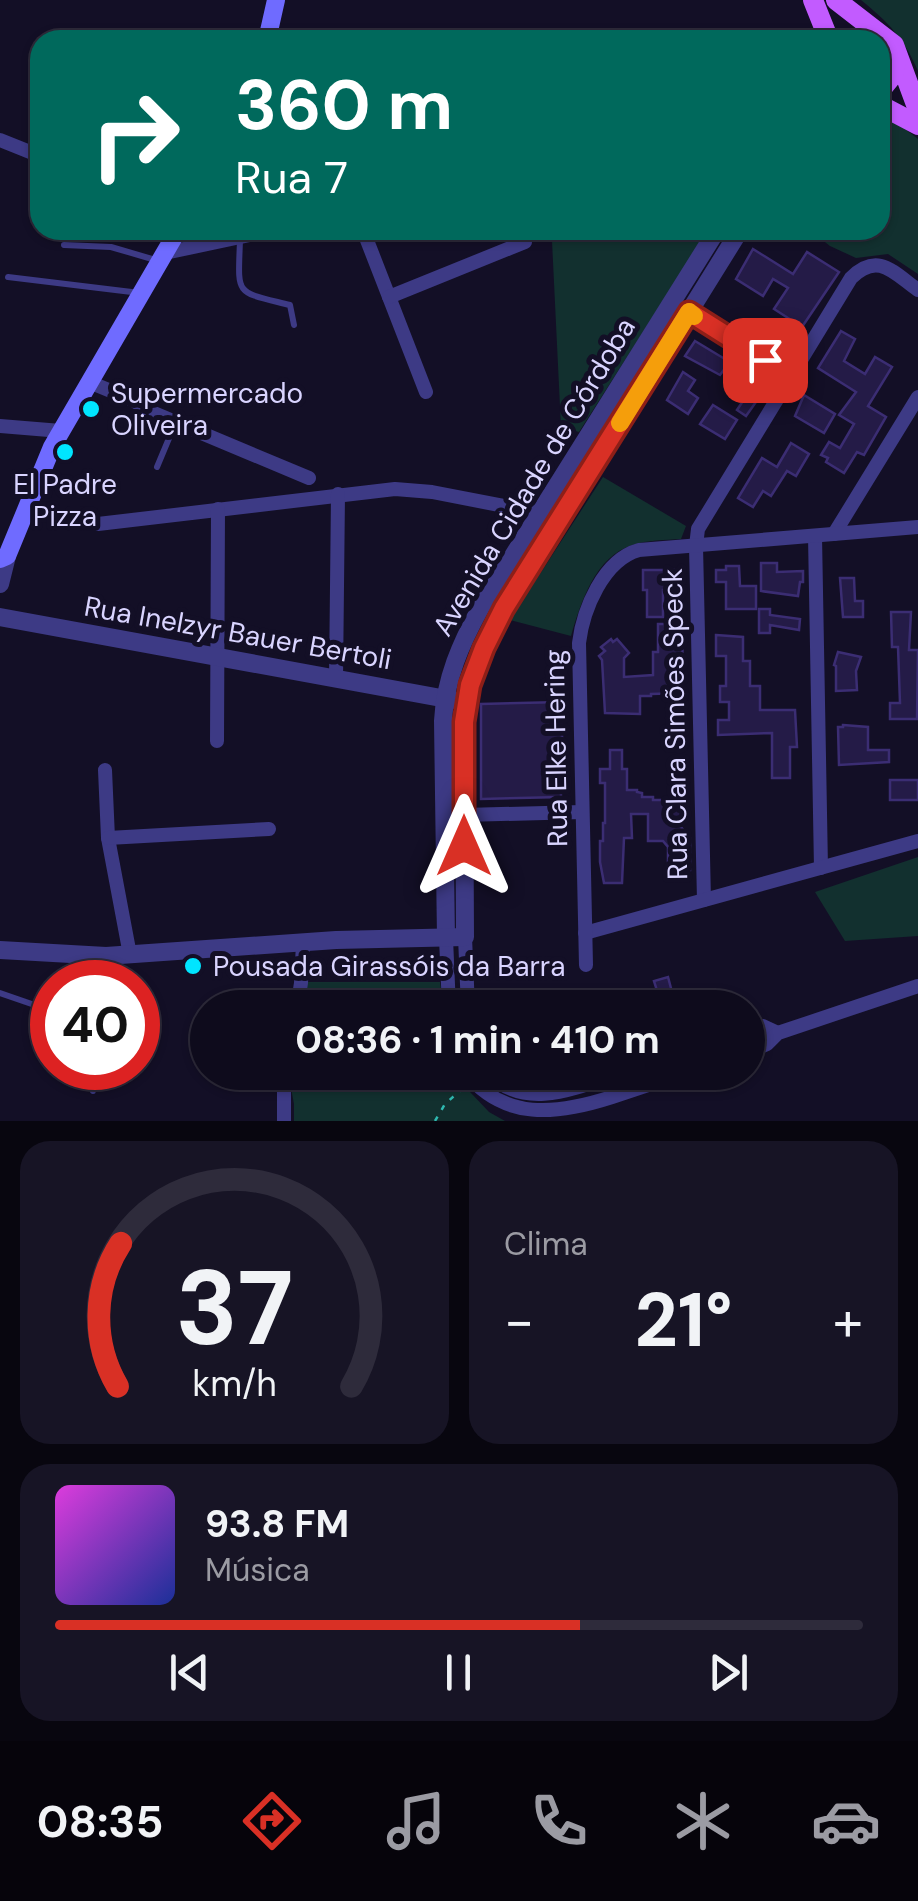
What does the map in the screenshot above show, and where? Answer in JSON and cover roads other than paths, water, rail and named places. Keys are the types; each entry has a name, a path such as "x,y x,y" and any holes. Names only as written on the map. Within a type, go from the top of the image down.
{"main road":[{"path":"269,30 276,0"},
{"path":"836,0 874,30"},
{"path":"890,42 898,52 904,116"},
{"path":"890,79 898,52"},
{"path":"4,558 61,431 172,240"}],"street":[{"path":"0,140 30,152"},
{"path":"162,257 232,240"},
{"path":"367,240 426,392"},
{"name":"Avenida Cidade de Córdoba","path":"465,990 456,938 444,698 453,665 469,629 711,240"},
{"name":"Avenida Cidade de Córdoba","path":"451,990 464,815 466,702 475,668 493,628 734,240"},
{"path":"389,297 525,242"},
{"path":"696,546 702,522 851,278 868,265 878,264 918,290"},
{"path":"672,302 790,376"},
{"path":"90,382 309,478"},
{"path":"834,534 918,397"},
{"path":"0,426 61,431"},
{"path":"98,524 378,489 414,490 561,517"},
{"path":"336,679 338,494"},
{"path":"217,741 218,509"},
{"name":"Rua Elke Hering","path":"586,966 578,643 586,613 606,576 623,556 639,550 918,527"},
{"path":"814,536 822,868"},
{"name":"Rua Clara Simões Speck","path":"696,546 704,900"},
{"path":"0,584 4,558"},
{"name":"Rua Inelzyr Bauer Bertoli","path":"0,618 466,702"},
{"path":"105,770 108,838 130,955"},
{"path":"464,815 582,812"},
{"path":"108,838 270,829"},
{"path":"585,933 918,841"},
{"path":"0,950 130,955 303,942 456,938"},
{"path":"299,990 303,942"},
{"path":"765,1045 778,1033 918,986"},
{"path":"765,1027 778,1033"},
{"path":"284,1090 284,1121"},
{"path":"482,1090 506,1109 536,1116 568,1111 626,1090"},
{"path":"510,1090 542,1095 570,1090"}],"lane":[{"path":"240,240 242,289 290,305 294,325"},
{"path":"64,245 111,247 162,257"},
{"path":"8,277 142,293"},
{"path":"157,467 176,422"},
{"path":"0,993 30,1003"}],"place":[{"name":"Supermercado Oliveira","path":"91,409"},
{"name":"El Padre Pizza","path":"65,452"},
{"name":"Pousada Girassóis da Barra","path":"193,966"}]}
